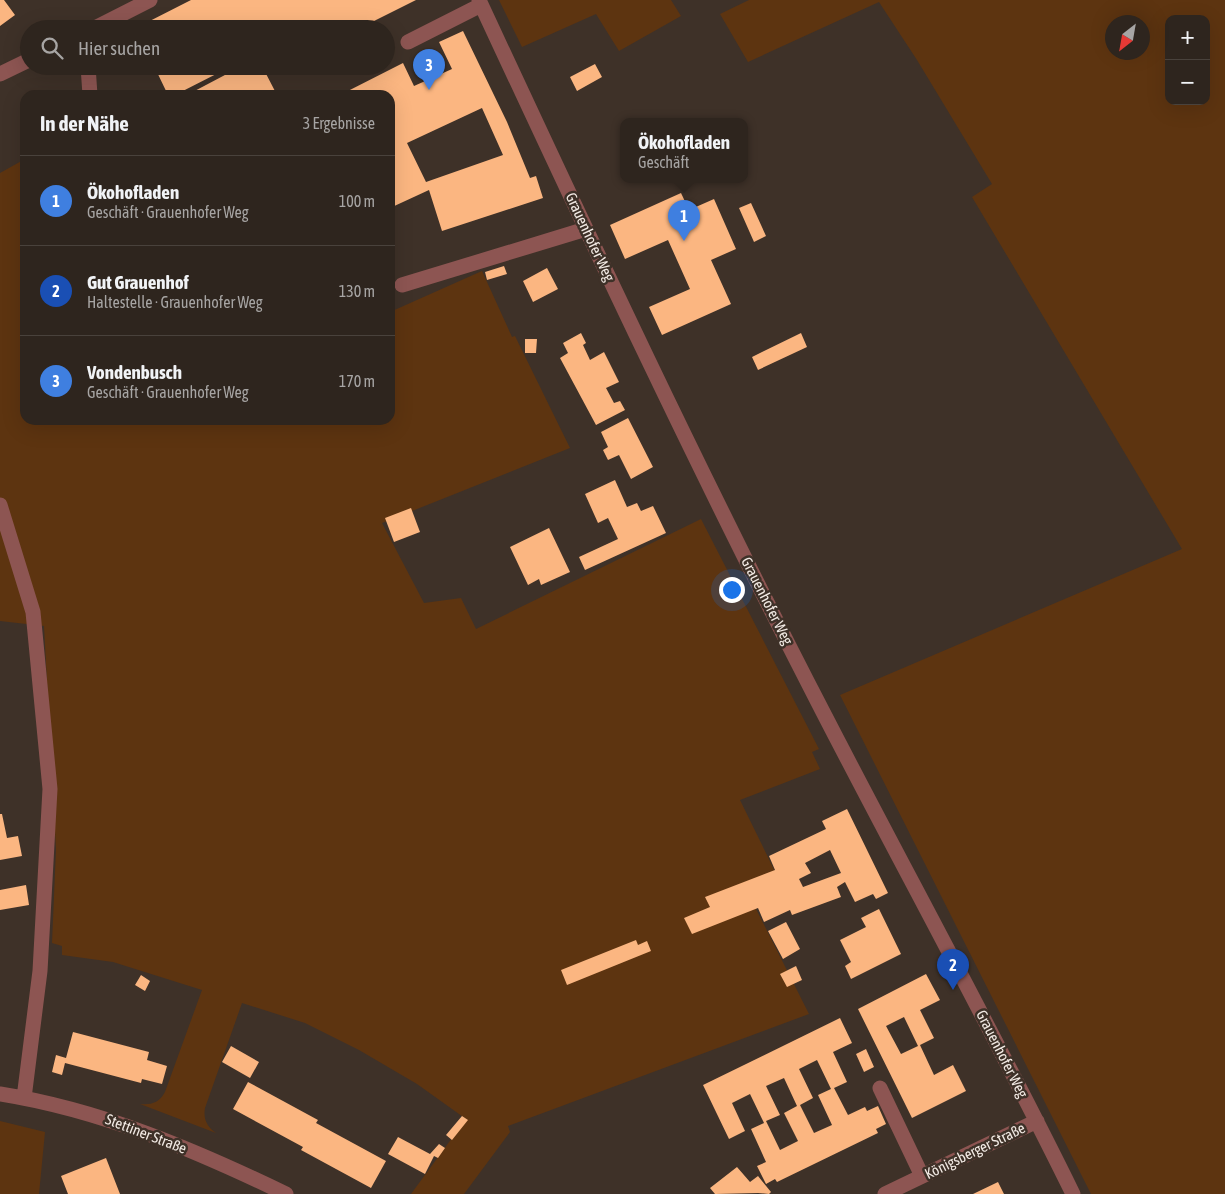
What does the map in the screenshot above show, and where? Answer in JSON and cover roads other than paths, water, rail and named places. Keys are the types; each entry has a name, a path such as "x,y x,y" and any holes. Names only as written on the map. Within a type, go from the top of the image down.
{"street":[{"path":"117,20 150,0"},
{"path":"408,42 480,2"},
{"name":"Grauenhofer Weg","path":"480,2 693,453 824,714 1037,1121 1072,1194"},
{"path":"0,74 20,64"},
{"path":"89,75 90,90"},
{"path":"402,285 586,228"},
{"path":"0,505 33,612 50,789 40,971 24,1098"},
{"path":"880,1088 922,1176"},
{"name":"Stettiner Straße","path":"0,1094 106,1118 170,1142 286,1194"},
{"name":"Königsberger Straße","path":"886,1194 1037,1121"}],"place":[{"name":"Vondenbusch","path":"429,90"},
{"name":"Ökohofladen","path":"684,241"},
{"name":"Gut Grauenhof","path":"953,990"}]}
